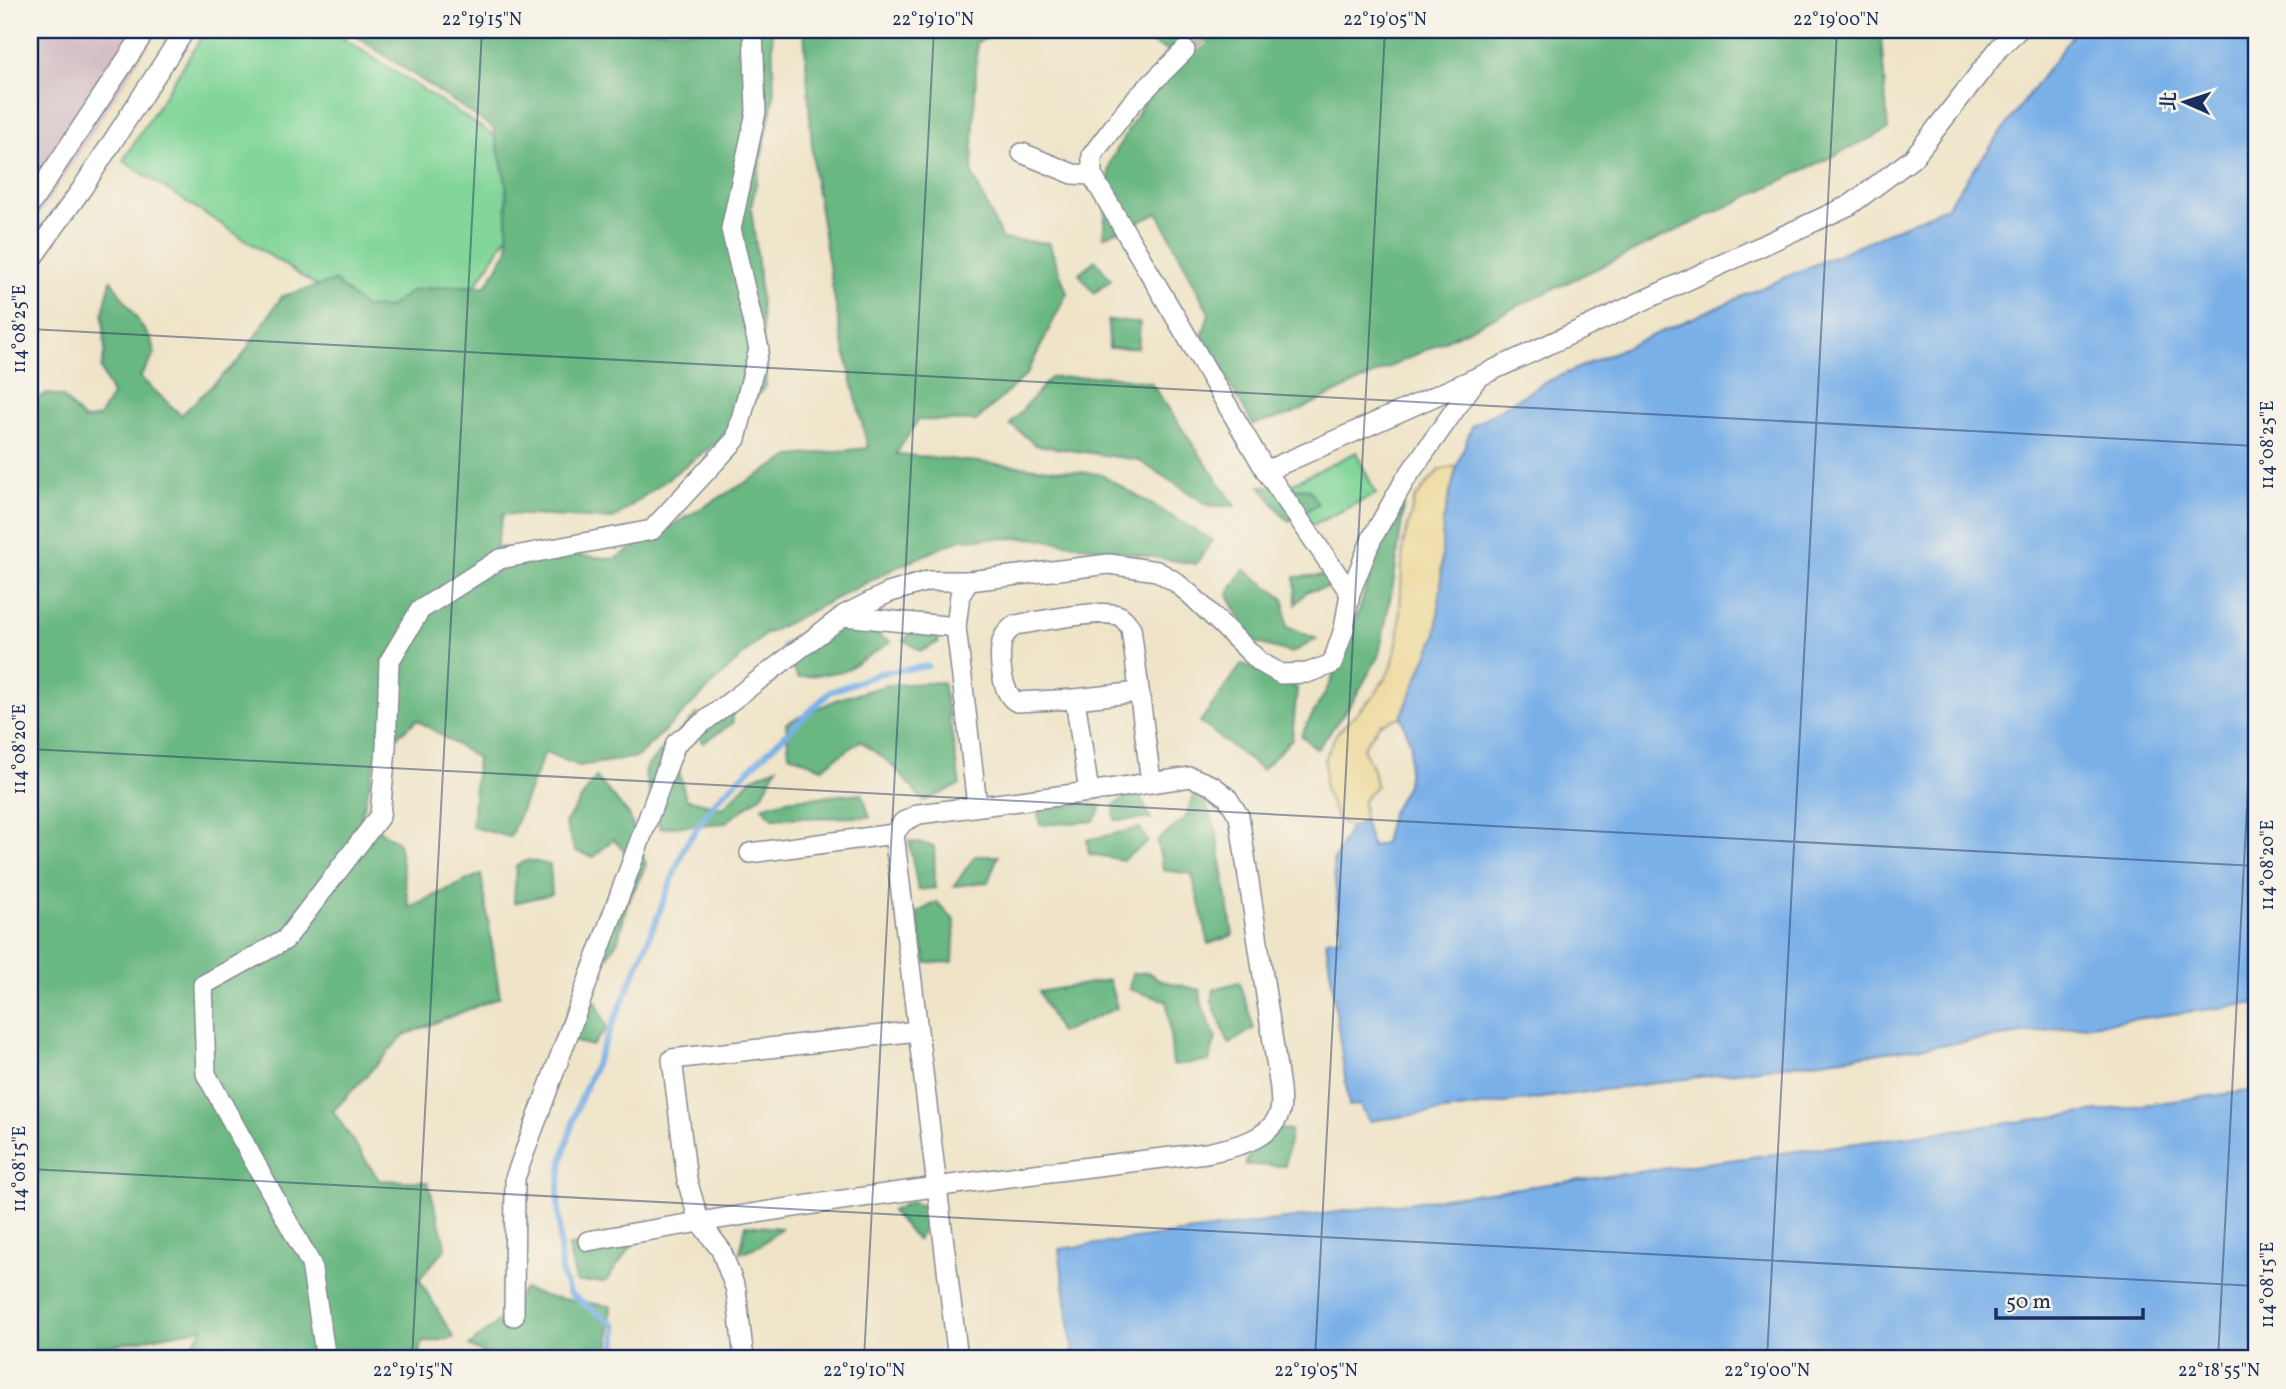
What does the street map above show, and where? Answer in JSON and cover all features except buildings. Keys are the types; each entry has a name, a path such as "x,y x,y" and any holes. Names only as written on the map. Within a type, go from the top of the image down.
{"lane":[{"path":"30,205 146,30"},
{"path":"30,261 81,190 184,30"},
{"path":"326,1359 311,1264 205,1074 203,985 285,940 380,816 389,662 420,610 500,559 652,530 736,439 759,349 731,229 756,112 753,30"},
{"path":"1266,471 1478,377 1850,205 1913,158 2000,47 2018,30"},
{"path":"1185,50 1131,104 1092,155 1092,175 1266,471 1350,593"},
{"path":"1022,153 1073,174 1092,175"},
{"path":"514,1316 515,1178 676,743 843,615 888,593 928,581 969,581 1109,564 1157,571 1191,595 1260,663 1281,674 1307,673 1332,664 1344,629 1350,593 1372,538 1405,480 1478,377"},
{"path":"969,581 960,595 956,627 977,805"},
{"path":"1139,692 1028,703 1010,699 1005,691 1002,640 1007,631 1015,625 1102,613 1125,619 1131,628 1151,782"},
{"path":"843,615 956,627"},
{"path":"1074,699 1089,792"},
{"path":"587,1241 699,1221 936,1187 1239,1147 1268,1131 1280,1111 1280,1088 1239,816 1227,797 1213,786 1191,777 977,805 919,814 903,822 894,834 936,1187 958,1359"},
{"path":"750,853 894,834"},
{"path":"744,1359 736,1290 721,1250 699,1221 687,1180 672,1059 917,1031"}],"shaded area":[{"path":"30,30 158,30 40,214 30,224"}],"green space":[{"path":"206,30 330,30 549,171 429,358 123,161"},
{"path":"347,30 772,30 774,96 751,208 758,261 766,386 720,440 613,519 503,514 496,547 614,559 791,456 868,448 840,331 814,175 804,30 1007,30 977,42 972,173 1002,239 1049,243 1067,293 1027,374 976,421 918,420 896,454 1100,474 1212,540 1196,564 1033,538 961,539 897,567 764,635 637,757 579,766 545,752 510,837 472,827 477,758 417,720 377,753 361,819 398,842 409,907 481,874 500,997 404,1035 333,1111 379,1180 428,1182 446,1248 419,1279 454,1338 422,1343 419,1359 182,1359 203,1328 98,1348 89,1359 30,1359 30,402 47,393 63,397 84,420 99,417 112,395 101,369 105,350 103,313 111,280 151,340 155,354 140,377 181,415 240,359 282,296 335,281 364,307 388,308 413,290 486,286 508,249 506,182 493,128"},
{"path":"1125,30 1899,30 1881,35 1888,130 1289,415 1253,424 1202,337 1209,313 1158,213 1103,237 1110,162 1172,53"},
{"path":"1095,260 1111,280 1094,293 1079,274"},
{"path":"1108,320 1140,323 1138,348 1109,348"},
{"path":"1109,376 1151,383 1235,506 1210,506 1138,460 1036,445 1010,424 1050,378"},
{"path":"1356,452 1376,494 1311,526 1291,484"},
{"path":"1260,486 1309,489 1318,504 1290,521"},
{"path":"1404,505 1394,579 1379,655 1353,701 1317,749 1301,735 1330,684 1360,608 1378,545"},
{"path":"1244,569 1284,599 1287,627 1317,639 1292,653 1250,641 1228,594"},
{"path":"1325,575 1332,587 1307,591 1296,604 1295,577"},
{"path":"927,617 939,642 921,651 904,640"},
{"path":"824,619 864,628 891,642 844,671 798,678 781,646"},
{"path":"1242,664 1297,688 1292,739 1262,770 1200,722"},
{"path":"943,682 960,785 924,801 890,763 860,741 822,768 789,754 786,723 838,699 888,685"},
{"path":"731,708 733,723 703,743 698,735"},
{"path":"698,713 678,768 686,799 723,808 751,779 777,767 762,795 725,823 660,828 644,772"},
{"path":"596,777 629,815 646,865 627,904 618,940 607,958 586,957 613,898 628,855 613,839 594,857 575,851 565,823"},
{"path":"1198,785 1216,830 1233,935 1209,944 1192,874 1163,870 1157,841 1185,819"},
{"path":"1137,790 1151,819 1115,820 1114,805"},
{"path":"862,793 870,817 773,818 762,807 785,800"},
{"path":"1082,804 1102,806 1094,821 1040,825 1038,810"},
{"path":"1140,828 1148,842 1123,860 1089,854 1087,840"},
{"path":"909,841 934,846 935,888 918,890"},
{"path":"975,856 998,856 988,882 954,886"},
{"path":"528,860 550,865 552,894 514,903 516,866"},
{"path":"937,902 955,921 953,962 926,963 916,913"},
{"path":"1148,972 1159,980 1200,990 1202,1006 1216,1038 1209,1061 1173,1065 1167,1001 1129,989 1132,974"},
{"path":"1109,980 1117,1008 1060,1033 1039,992"},
{"path":"1239,982 1254,1028 1229,1044 1212,1002 1214,989"},
{"path":"596,1001 607,1028 592,1046 560,1038 571,1002"},
{"path":"1262,1128 1291,1130 1285,1166 1245,1165"},
{"path":"910,1202 924,1206 926,1226 917,1240 891,1211"},
{"path":"746,1225 781,1228 761,1245 740,1253"},
{"path":"634,1243 605,1282 576,1282 568,1246"},
{"path":"524,1289 548,1297 611,1306 609,1359 495,1359 469,1346 500,1320"}],"sand":[{"path":"1457,466 1443,522 1436,635 1401,717 1380,724 1363,748 1373,769 1376,786 1363,801 1364,820 1350,828 1337,818 1325,790 1325,759 1336,734 1375,695 1392,666 1399,633 1403,545 1415,498 1439,470"}],"water":[{"path":"2079,30 2256,30 2256,1003 1369,1121 1360,1105 1349,1106 1326,940 1341,938 1333,862 1350,828 1364,820 1372,847 1384,843 1391,814 1407,785 1411,744 1401,717 1436,635 1443,522 1457,466 1472,426 1544,383 1946,207"},
{"path":"2256,1090 2256,1359 1074,1359 1059,1249"}],"waterway":[{"path":"615,1359 616,1326 569,1293 561,1271 558,1193 562,1161 577,1108 685,846 716,801 830,692 881,673 928,666"}],"tunnel":[{"path":"1185,50 1205,30"}]}
